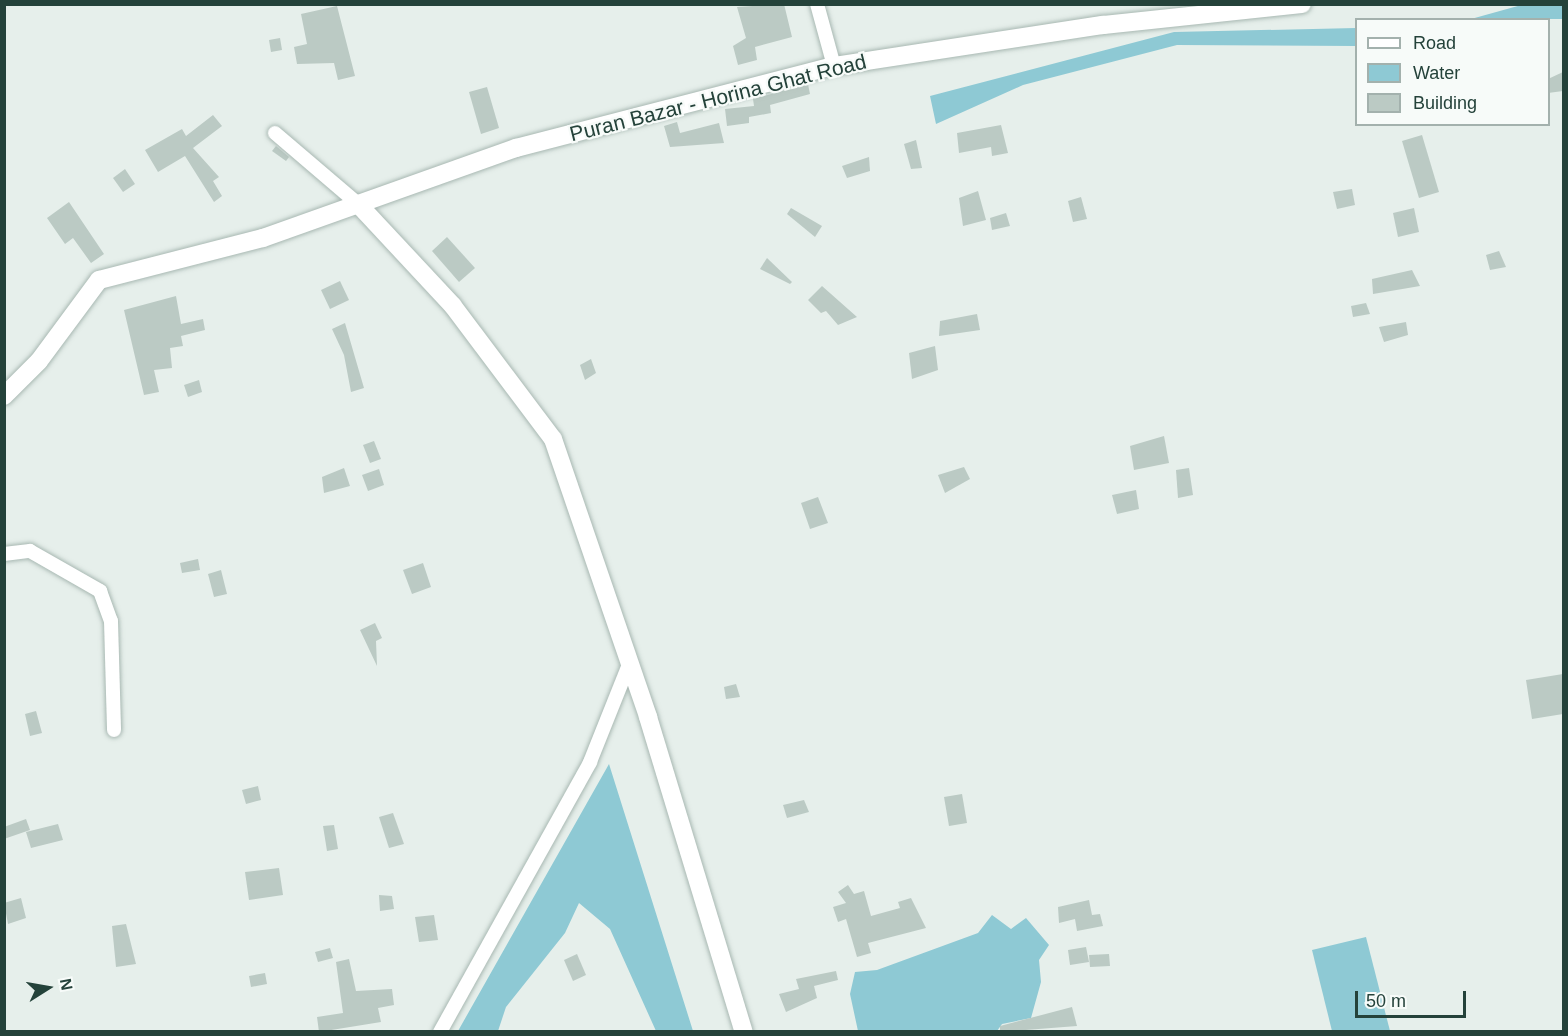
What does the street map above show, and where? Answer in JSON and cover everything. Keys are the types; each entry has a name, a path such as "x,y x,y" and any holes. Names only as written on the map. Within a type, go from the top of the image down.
{"main road":[{"name":"Puran Bazar - Horina Ghat Road","path":"4,396 39,361 99,280 263,238 516,148 834,66 1103,24 1302,4"},
{"path":"358,204 453,306 553,439 630,662 744,1032"}],"street":[{"path":"817,4 834,66"},
{"path":"275,133 358,204"},
{"path":"4,554 30,551 100,591 111,621 114,730"},
{"path":"440,1032 590,762 630,662"}],"water":[{"path":"1525,4 1563,5 1563,19 1475,18"},
{"path":"1355,28 1355,46 1177,45 1023,85 936,124 930,96 1174,32"},
{"path":"609,764 693,1031 656,1031 610,929 579,903 565,933 506,1007 498,1031 458,1031"},
{"path":"992,915 1011,929 1026,918 1049,945 1039,960 1041,982 1031,1018 1002,1024 997,1031 858,1031 850,994 855,972 877,970 978,933"},
{"path":"1366,937 1390,1031 1332,1031 1312,950"}],"building":[{"path":"784,4 792,37 755,47 757,60 738,65 733,46 746,38 737,7"},
{"path":"337,6 355,76 338,80 334,63 297,64 294,47 307,44 301,14"},
{"path":"280,38 282,50 271,52 269,40"},
{"path":"1563,72 1563,91 1550,93 1550,78"},
{"path":"808,84 810,94 770,105 771,113 749,117 749,123 727,126 725,109 754,106 753,99"},
{"path":"487,87 499,128 481,134 469,92"},
{"path":"213,115 222,126 193,148 219,177 213,181 222,196 214,202 185,156 158,172 145,150 182,129 186,136"},
{"path":"677,122 680,133 719,123 724,143 670,147 664,126"},
{"path":"1001,125 1008,153 992,156 991,147 959,153 957,133"},
{"path":"1422,135 1439,192 1419,198 1402,141"},
{"path":"916,140 922,168 911,169 904,144"},
{"path":"276,146 289,157 286,161 272,151"},
{"path":"869,157 870,171 847,178 842,166"},
{"path":"125,169 135,184 123,192 113,178"},
{"path":"1352,189 1355,205 1337,209 1333,192"},
{"path":"978,191 986,220 963,226 959,198"},
{"path":"1081,197 1087,219 1073,222 1068,201"},
{"path":"69,202 104,254 91,263 73,238 65,244 47,218"},
{"path":"791,208 822,226 815,237 787,214"},
{"path":"1414,208 1419,232 1398,237 1393,213"},
{"path":"1006,213 1010,226 992,230 990,218"},
{"path":"447,237 475,268 459,282 432,251"},
{"path":"1499,251 1506,267 1490,270 1486,255"},
{"path":"767,258 792,282 790,284 760,269"},
{"path":"1412,270 1420,286 1373,294 1372,279"},
{"path":"340,281 349,300 330,309 321,290"},
{"path":"822,286 857,317 838,325 826,311 821,313 808,300"},
{"path":"176,296 181,324 203,319 205,330 181,336 183,346 170,348 172,368 154,370 159,392 144,395 124,310"},
{"path":"1366,303 1370,314 1353,317 1351,306"},
{"path":"977,314 980,330 939,336 940,321"},
{"path":"1406,322 1408,335 1384,342 1379,327"},
{"path":"345,323 364,388 351,392 344,355 332,329"},
{"path":"935,346 938,370 912,379 909,353"},
{"path":"591,359 596,373 585,380 580,365"},
{"path":"199,380 202,392 188,397 184,385"},
{"path":"1164,436 1169,463 1134,470 1130,446"},
{"path":"374,441 381,459 370,463 363,445"},
{"path":"964,467 970,479 945,493 938,475"},
{"path":"344,468 350,486 324,493 322,477"},
{"path":"1189,468 1193,495 1178,498 1176,470"},
{"path":"379,469 384,485 368,491 362,475"},
{"path":"1136,490 1139,509 1117,514 1112,495"},
{"path":"818,497 828,523 810,529 801,503"},
{"path":"198,559 200,570 182,573 180,563"},
{"path":"423,563 431,587 412,594 403,570"},
{"path":"221,570 227,594 214,597 208,574"},
{"path":"375,623 382,638 376,641 377,666 360,630"},
{"path":"1563,674 1563,714 1532,719 1526,680"},
{"path":"736,684 740,697 726,699 724,687"},
{"path":"36,711 42,733 30,736 25,714"},
{"path":"258,786 261,800 246,804 242,790"},
{"path":"962,794 967,823 949,826 944,797"},
{"path":"804,800 809,812 787,818 783,805"},
{"path":"393,813 404,844 389,848 379,817"},
{"path":"26,819 30,830 4,839 4,827"},
{"path":"58,824 63,840 31,848 26,832"},
{"path":"334,825 338,849 327,851 323,826"},
{"path":"279,868 283,895 249,900 245,872"},
{"path":"848,885 854,894 864,891 871,916 900,908 898,902 911,898 926,928 868,943 871,953 857,957 846,919 838,922 833,907 846,903 838,892"},
{"path":"379,895 392,896 394,909 380,911"},
{"path":"21,898 26,918 8,924 4,903"},
{"path":"1089,900 1092,915 1100,914 1103,926 1077,931 1075,919 1059,923 1058,907"},
{"path":"434,915 438,940 419,942 415,917"},
{"path":"126,924 136,964 116,967 112,926"},
{"path":"1086,947 1089,962 1070,965 1068,950"},
{"path":"330,948 333,958 318,962 315,952"},
{"path":"577,954 586,975 573,981 564,960"},
{"path":"1109,954 1110,966 1090,967 1089,955"},
{"path":"349,959 356,991 392,989 394,1005 378,1008 381,1022 319,1032 317,1017 343,1013 336,962"},
{"path":"836,971 838,980 814,986 817,998 786,1012 779,994 799,989 796,979"},
{"path":"265,973 267,984 251,987 249,976"},
{"path":"1072,1007 1077,1026 1000,1032 1000,1026"}]}
